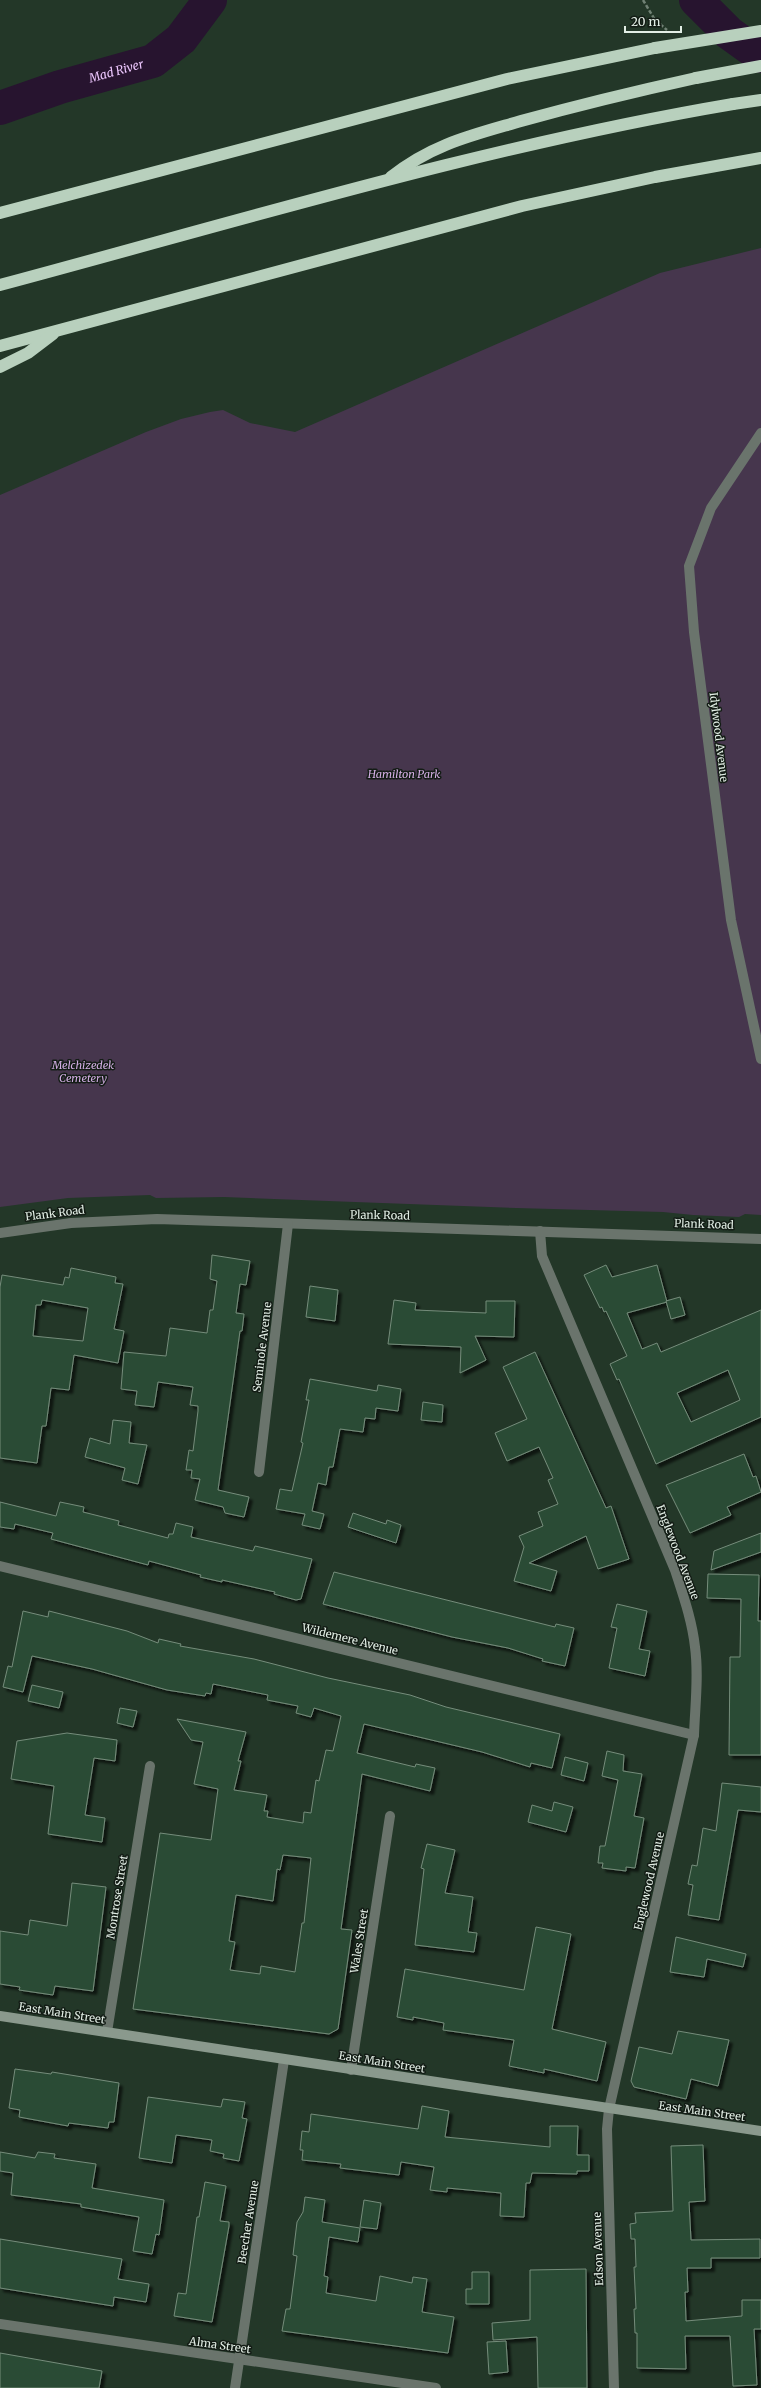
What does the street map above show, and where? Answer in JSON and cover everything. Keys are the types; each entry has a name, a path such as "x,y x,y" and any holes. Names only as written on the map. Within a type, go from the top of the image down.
{"highway":[{"path":"0,213 507,79 655,48 761,31"},
{"path":"387,180 417,157 446,143 598,100 696,78 761,66"},
{"path":"0,285 387,180 542,141 733,104 761,100"},
{"path":"0,346 522,206 655,177 761,158"},
{"path":"0,367 28,353 58,331"}],"main road":[{"name":"East Main Street","path":"0,2016 761,2131"}],"street":[{"name":"Idylwood Avenue","path":"761,433 712,508 690,566 694,632 731,920 761,1059"},
{"name":"Plank Road","path":"0,1233 64,1224 118,1220 540,1231 761,1239"},
{"name":"Seminole Avenue","path":"259,1472 288,1224"},
{"name":"Englewood Avenue","path":"540,1231 542,1256 675,1570 687,1606 695,1647 697,1681 694,1735 609,2109"},
{"name":"Wildemere Avenue","path":"0,1566 694,1735"},
{"name":"Montrose Street","path":"107,2032 150,1766"},
{"name":"Wales Street","path":"351,2070 390,1816"},
{"name":"Beecher Avenue","path":"235,2388 284,2060"},
{"name":"Edson Avenue","path":"609,2109 607,2129 614,2388"},
{"name":"Alma Street","path":"0,2324 436,2388"}],"green space":[{"name":"Hamilton Park","path":"761,248 761,1215 745,1214 739,1217 663,1212 224,1197 156,1198 150,1195 68,1198 0,1207 0,495 146,432 181,419 210,412 223,410 250,423 295,432 660,273"}],"building":[{"path":"212,1255 250,1261 246,1285 240,1284 236,1313 244,1314 242,1331 240,1331 218,1490 249,1497 244,1517 225,1513 223,1507 195,1500 200,1479 191,1478 192,1470 186,1470 189,1450 193,1451 198,1411 198,1406 190,1405 193,1387 158,1382 154,1407 135,1405 137,1391 121,1389 124,1352 166,1356 170,1328 207,1333 210,1310 213,1310 217,1281 210,1279"},
{"path":"606,1265 612,1277 657,1265 667,1302 627,1313 642,1349 657,1343 661,1352 761,1310 761,1417 656,1464 619,1379 617,1380 610,1364 627,1356 606,1311 604,1312 602,1307 600,1308 584,1275","holes":["728,1370 740,1400 691,1422 677,1393"]},
{"path":"71,1268 116,1277 115,1283 123,1284 114,1329 124,1331 118,1363 74,1355 69,1390 51,1388 46,1426 42,1426 37,1463 0,1458 0,1287 2,1275 63,1285 65,1277 69,1278","holes":["42,1300 88,1308 83,1341 33,1336 36,1305 41,1305"]},
{"path":"310,1286 338,1290 335,1321 306,1317"},
{"path":"680,1297 685,1315 671,1319 666,1301"},
{"path":"394,1300 416,1303 415,1310 486,1313 486,1301 515,1301 514,1337 475,1336 486,1360 460,1373 461,1347 388,1344"},
{"path":"535,1352 606,1508 611,1506 629,1559 598,1569 586,1536 529,1563 557,1571 551,1591 514,1581 524,1547 519,1536 543,1526 538,1512 558,1504 548,1480 553,1478 539,1447 507,1461 495,1433 527,1419 503,1367"},
{"path":"310,1379 377,1391 378,1385 401,1389 398,1411 376,1408 375,1419 365,1418 363,1432 340,1429 333,1467 329,1467 326,1485 318,1483 312,1511 324,1514 320,1529 302,1525 305,1514 276,1509 280,1489 292,1491 303,1443 301,1442 309,1400 306,1400"},
{"path":"423,1402 443,1405 442,1422 421,1420"},
{"path":"113,1420 131,1422 129,1443 147,1445 138,1484 122,1480 125,1468 85,1457 90,1438 110,1444"},
{"path":"744,1454 753,1477 756,1476 761,1492 727,1507 731,1515 690,1533 666,1485"},
{"path":"0,1502 56,1516 60,1502 84,1507 83,1512 119,1521 118,1525 168,1538 169,1534 173,1534 176,1523 193,1527 191,1537 253,1551 255,1546 312,1559 301,1599 296,1600 274,1594 275,1592 222,1580 222,1582 200,1577 201,1575 149,1561 148,1565 51,1539 53,1533 15,1524 14,1529 0,1527"},
{"path":"353,1513 386,1524 387,1520 401,1525 396,1543 348,1527"},
{"path":"761,1533 761,1552 711,1570 714,1551"},
{"path":"334,1572 555,1627 556,1624 574,1628 565,1666 542,1661 543,1659 508,1648 452,1637 323,1604"},
{"path":"708,1574 759,1575 758,1621 761,1621 761,1755 729,1755 730,1657 740,1657 741,1599 707,1598"},
{"path":"617,1604 647,1611 639,1649 650,1651 645,1676 609,1668 617,1628 611,1627"},
{"path":"23,1611 48,1617 49,1611 127,1631 158,1643 159,1639 181,1644 180,1646 254,1659 328,1678 410,1695 446,1707 560,1734 552,1768 531,1763 530,1767 482,1752 364,1724 357,1753 415,1767 416,1764 435,1768 430,1791 362,1774 341,1929 352,1930 338,2029 329,2034 133,2009 160,1833 211,1840 218,1789 194,1784 203,1742 191,1740 177,1719 246,1732 238,1761 241,1761 234,1790 267,1795 264,1811 268,1811 267,1817 303,1823 304,1812 311,1813 316,1780 319,1781 326,1750 333,1751 341,1716 314,1708 311,1717 296,1713 298,1706 267,1700 268,1695 213,1684 211,1694 206,1693 205,1696 167,1690 92,1669 32,1656 23,1692 3,1687 8,1666 12,1667","holes":["283,1855 311,1858 304,1923 302,1923 295,1972 261,1966 260,1974 230,1970 235,1942 229,1941 236,1895 273,1901 277,1869 280,1870"]},
{"path":"32,1685 63,1692 59,1708 28,1701"},
{"path":"120,1708 137,1711 133,1727 117,1723"},
{"path":"67,1733 117,1740 115,1761 94,1758 85,1815 105,1818 102,1842 48,1834 54,1786 11,1779 17,1741"},
{"path":"607,1751 624,1755 623,1771 642,1774 634,1816 644,1818 635,1868 626,1867 626,1871 602,1868 603,1863 598,1863 600,1846 605,1846 618,1780 602,1776"},
{"path":"565,1757 588,1763 584,1781 561,1775"},
{"path":"722,1783 761,1787 761,1812 738,1810 719,1920 688,1915 693,1885 688,1884 692,1865 697,1866 703,1828 716,1831"},
{"path":"554,1802 573,1807 566,1832 528,1822 532,1805 552,1811"},
{"path":"427,1844 455,1850 445,1893 473,1897 468,1932 477,1933 474,1952 415,1945 424,1869 421,1868"},
{"path":"72,1883 106,1887 93,1991 55,1986 53,1995 19,1990 20,1987 0,1984 0,1931 28,1935 30,1920 67,1926"},
{"path":"536,1927 571,1934 552,2029 606,2042 597,2081 544,2069 544,2073 509,2066 514,2040 443,2030 444,2023 413,2017 413,2020 397,2017 405,1969 524,1990"},
{"path":"676,1937 746,1954 743,1967 707,1959 704,1977 670,1972"},
{"path":"678,2031 729,2040 718,2086 691,2079 686,2099 634,2087 631,2081 639,2047 672,2054"},
{"path":"15,2069 51,2074 52,2072 119,2083 114,2122 109,2122 108,2128 69,2123 68,2126 19,2117 20,2110 9,2108"},
{"path":"148,2097 221,2107 223,2099 245,2102 242,2118 247,2119 239,2161 223,2158 224,2154 210,2151 212,2140 176,2135 172,2163 139,2158"},
{"path":"422,2106 449,2111 445,2137 550,2147 550,2126 578,2126 577,2155 589,2155 589,2171 577,2171 577,2174 532,2173 530,2183 526,2183 524,2217 500,2216 501,2193 447,2188 447,2192 430,2190 434,2167 401,2162 399,2175 340,2168 341,2164 302,2160 303,2150 300,2150 302,2131 309,2132 311,2114 418,2129"},
{"path":"703,2145 705,2201 689,2202 691,2240 760,2239 760,2258 711,2258 711,2268 687,2268 688,2292 685,2292 686,2321 742,2316 742,2300 761,2300 761,2329 754,2329 757,2385 733,2386 730,2336 685,2336 686,2369 637,2368 637,2333 635,2333 634,2309 636,2309 634,2267 636,2267 635,2239 631,2239 630,2224 636,2223 635,2213 673,2211 671,2146"},
{"path":"0,2152 35,2158 38,2152 55,2154 54,2158 96,2164 92,2188 164,2200 159,2235 156,2234 152,2254 133,2251 139,2217 81,2207 81,2204 11,2195 13,2173 0,2171"},
{"path":"205,2182 226,2186 220,2221 229,2222 212,2322 174,2316 178,2293 186,2294 197,2217 199,2217"},
{"path":"305,2197 325,2200 322,2222 360,2228 358,2242 329,2237 324,2276 328,2277 326,2293 376,2301 380,2276 412,2283 413,2277 427,2279 422,2312 454,2317 448,2353 282,2331 286,2309 290,2309 297,2256 293,2255 297,2222 303,2212"},
{"path":"364,2200 381,2203 377,2229 360,2227"},
{"path":"0,2239 122,2259 118,2279 149,2284 146,2302 114,2297 113,2306 0,2288"},
{"path":"586,2269 587,2388 538,2388 537,2337 493,2340 492,2323 530,2320 530,2270"},
{"path":"472,2272 489,2272 489,2304 466,2304 466,2289 472,2289"},
{"path":"506,2341 508,2372 489,2374 487,2342"},
{"path":"0,2353 102,2371 99,2388 0,2388"}],"waterway":[{"name":"Mad River","path":"0,108 60,87 153,61 181,39 210,0"},
{"name":"Mad River","path":"696,0 729,33 761,56"}],"park label":[{"name":"Melchizedek Cemetery","path":"83,1071"}]}
